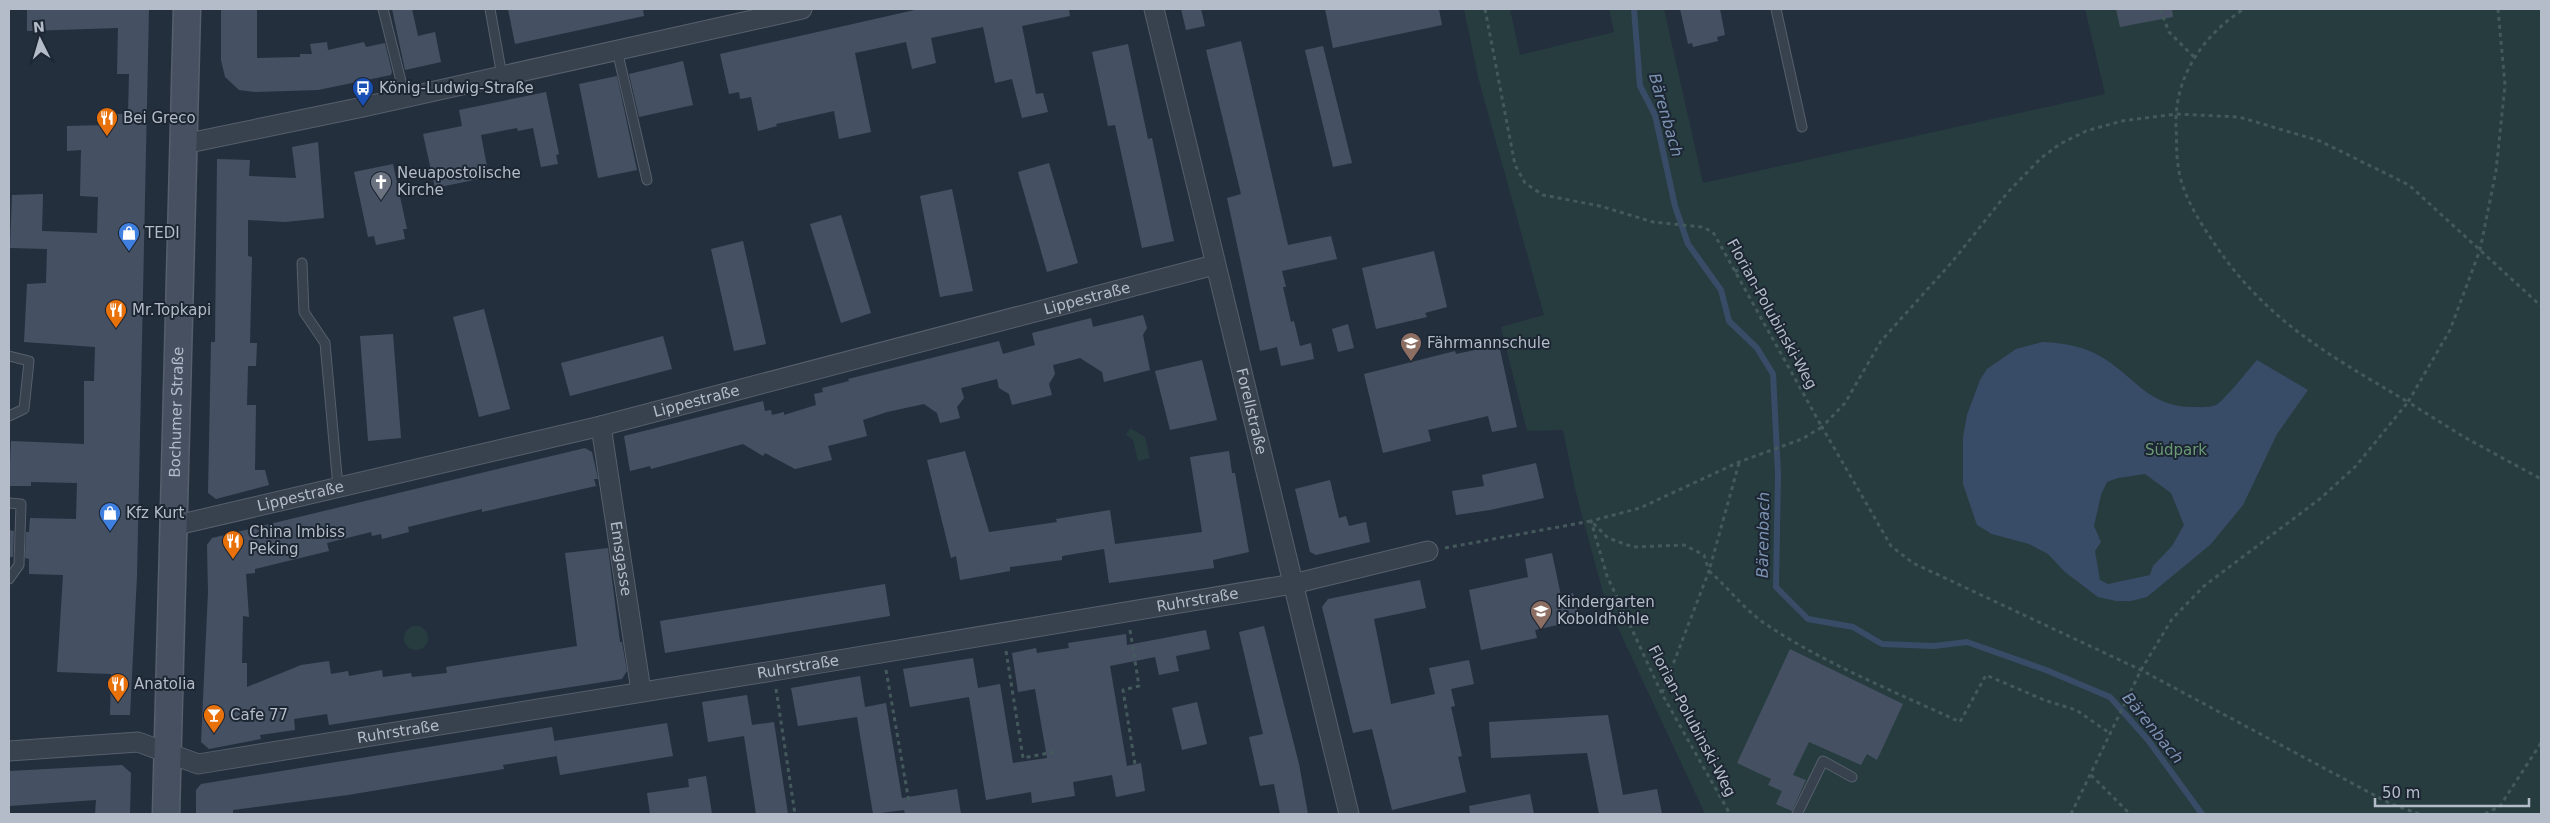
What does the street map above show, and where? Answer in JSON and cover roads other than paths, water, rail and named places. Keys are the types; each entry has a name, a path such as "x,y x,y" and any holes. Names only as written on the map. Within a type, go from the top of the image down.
{"main road":[{"name":"Bochumer Straße","path":"166,814 187,9"}],"street":[{"path":"184,144 802,9"},
{"name":"Forellstraße","path":"1154,9 1214,265 1349,814"},
{"name":"Lippestraße","path":"173,526 601,426 1214,265"},
{"name":"Emsgasse","path":"601,426 641,692"},
{"name":"Ruhrstraße","path":"9,751 138,742 198,764 773,671 1293,584 1428,551"}],"lane":[{"path":"383,9 404,97"},
{"path":"490,9 502,76"},
{"path":"1776,9 1802,127"},
{"path":"617,50 647,180"},
{"path":"302,263 304,312 325,342 338,487"},
{"path":"9,356 29,361 24,409 9,416"},
{"path":"9,503 21,504 19,565 9,580"},
{"path":"1797,814 1823,761 1852,777"}],"water":[{"path":"2043,342 2060,343 2085,349 2108,361 2146,392 2167,403 2179,406 2210,407 2216,405 2257,360 2308,390 2277,434 2243,505 2211,544 2147,597 2131,601 2116,601 2098,597 2065,572 2048,554 2029,544 1992,534 1977,525 1963,484 1963,437 1967,415 1980,380 1987,369 2016,349","holes":["2145,474 2171,493 2184,525 2172,546 2153,566 2150,575 2108,584 2100,580 2095,551 2101,542 2094,526 2101,495 2107,482 2118,478"]}],"waterway":[{"name":"Bärenbach","path":"1634,9 1640,86 1655,115 1675,206 1688,244 1721,290 1729,321 1757,348 1773,374 1778,474 1776,587 1808,619 1853,627 1882,644 1934,646 1967,642 2046,670 2110,697 2148,740 2202,814"}],"place":[{"name":"König-Ludwig-Straße","path":"363,107"},
{"name":"Bei Greco","path":"107,137"},
{"name":"Neuapostolische Kirche","path":"381,201"},
{"name":"TEDI","path":"129,252"},
{"name":"Mr.Topkapi","path":"116,329"},
{"name":"Fährmannschule","path":"1411,362"},
{"name":"Kfz Kurt","path":"110,532"},
{"name":"China Imbiss Peking","path":"233,560"},
{"name":"Kindergarten Koboldhöhle","path":"1541,630"},
{"name":"Anatolia","path":"118,703"},
{"name":"Cafe 77","path":"214,734"}],"park label":[{"name":"Südpark","path":"2176,450"}]}
